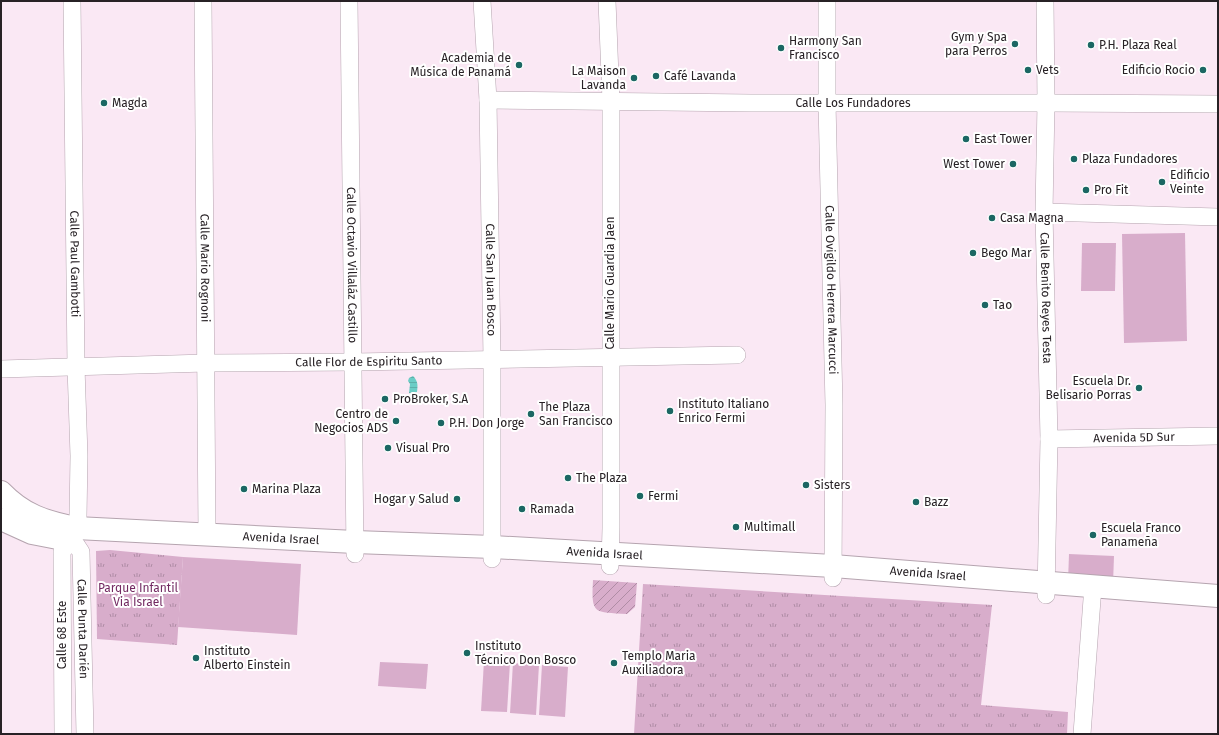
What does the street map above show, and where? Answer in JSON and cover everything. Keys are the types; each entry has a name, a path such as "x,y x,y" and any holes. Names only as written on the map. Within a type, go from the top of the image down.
{"main road":[{"name":"Avenida Israel","path":"1,492 25,512 74,534 355,548 492,553 833,572 906,571 1046,589 1218,596"},
{"name":"Avenida Israel","path":"1,519 32,533 207,534 355,548"},
{"name":"Avenida Israel","path":"1093,592 1218,610"}],"street":[{"name":"Calle Paul Gambotti","path":"72,1 76,367 79,456 78,517 74,534"},
{"name":"Calle Mario Rognoni","path":"203,1 207,534"},
{"name":"Calle Octavio Villaláz Castillo","path":"349,1 355,548"},
{"name":"Calle San Juan Bosco","path":"482,1 488,100 492,359 492,553"},
{"name":"Calle Mario Guardia Jaen","path":"607,1 611,101 610,559"},
{"name":"Calle Ovigildo Herrera Marcucci","path":"826,1 834,397 833,572"},
{"name":"Calle Benito Reyes Testa","path":"1045,1 1046,102 1044,212 1049,440 1046,589"},
{"name":"Calle Los Fundadores","path":"488,100 751,103 1046,102 1218,104"},
{"path":"1044,212 1218,217"},
{"name":"Calle Flor de Espiritu Santo","path":"1,369 206,363 610,359 737,356"},
{"name":"Avenida 5D Sur","path":"1049,440 1218,436"},
{"name":"Calle 68 Este","path":"63,734 62,551 74,534"},
{"name":"Calle Punta Darién","path":"74,534 81,552 85,734"},
{"path":"1082,734 1093,592"}],"green space":[{"path":"1185,233 1187,341 1124,343 1122,234"},
{"path":"1082,243 1116,243 1115,291 1081,291"},
{"name":"Parque Infantil Via Israel","path":"110,550 183,557 177,645 97,639 96,551"},
{"path":"1069,554 1114,556 1113,584 1068,582"},
{"path":"183,557 301,564 297,635 178,627"},
{"path":"593,580 637,583 635,607 627,614 601,612 594,606"},
{"path":"643,584 992,605 981,705 1068,712 1067,734 634,734"},
{"path":"484,661 510,663 507,712 481,711"},
{"path":"380,662 428,664 426,689 378,686"},
{"path":"513,663 539,665 536,715 510,713"},
{"path":"542,665 568,667 565,717 539,715"}],"shaded area":[{"path":"413,376 417,381 418,387 417,392 413,394 409,393 410,384 408,381 409,378"}],"place":[{"name":"Gym y Spa para Perros","path":"1015,44"},
{"name":"P.H. Plaza Real","path":"1091,45"},
{"name":"Harmony San Francisco","path":"781,48"},
{"name":"Academia de Música de Panamá","path":"519,65"},
{"name":"Vets","path":"1028,70"},
{"name":"Edificio Rocio","path":"1203,70"},
{"name":"Café Lavanda","path":"656,76"},
{"name":"La Maison Lavanda","path":"634,78"},
{"name":"Magda","path":"104,103"},
{"name":"East Tower","path":"966,139"},
{"name":"Plaza Fundadores","path":"1074,159"},
{"name":"West Tower","path":"1013,164"},
{"name":"Edificio Veinte","path":"1162,182"},
{"name":"Pro Fit","path":"1086,190"},
{"name":"Casa Magna","path":"992,218"},
{"name":"Bego Mar","path":"973,253"},
{"name":"Tao","path":"985,305"},
{"name":"Escuela Dr. Belisario Porras","path":"1139,388"},
{"name":"ProBroker, S.A","path":"385,399"},
{"name":"Instituto Italiano Enrico Fermi","path":"670,411"},
{"name":"The Plaza San Francisco","path":"531,414"},
{"name":"Centro de Negocios ADS","path":"396,421"},
{"name":"P.H. Don Jorge","path":"441,423"},
{"name":"Visual Pro","path":"388,448"},
{"name":"The Plaza","path":"568,478"},
{"name":"Sisters","path":"806,485"},
{"name":"Marina Plaza","path":"244,489"},
{"name":"Fermi","path":"640,496"},
{"name":"Hogar y Salud","path":"457,499"},
{"name":"Bazz","path":"916,502"},
{"name":"Ramada","path":"522,509"},
{"name":"Multimall","path":"736,527"},
{"name":"Escuela Franco Panameña","path":"1093,535"},
{"name":"Instituto Técnico Don Bosco","path":"467,653"},
{"name":"Instituto Alberto Einstein","path":"196,658"},
{"name":"Templo Maria Auxiliadora","path":"614,663"}]}
